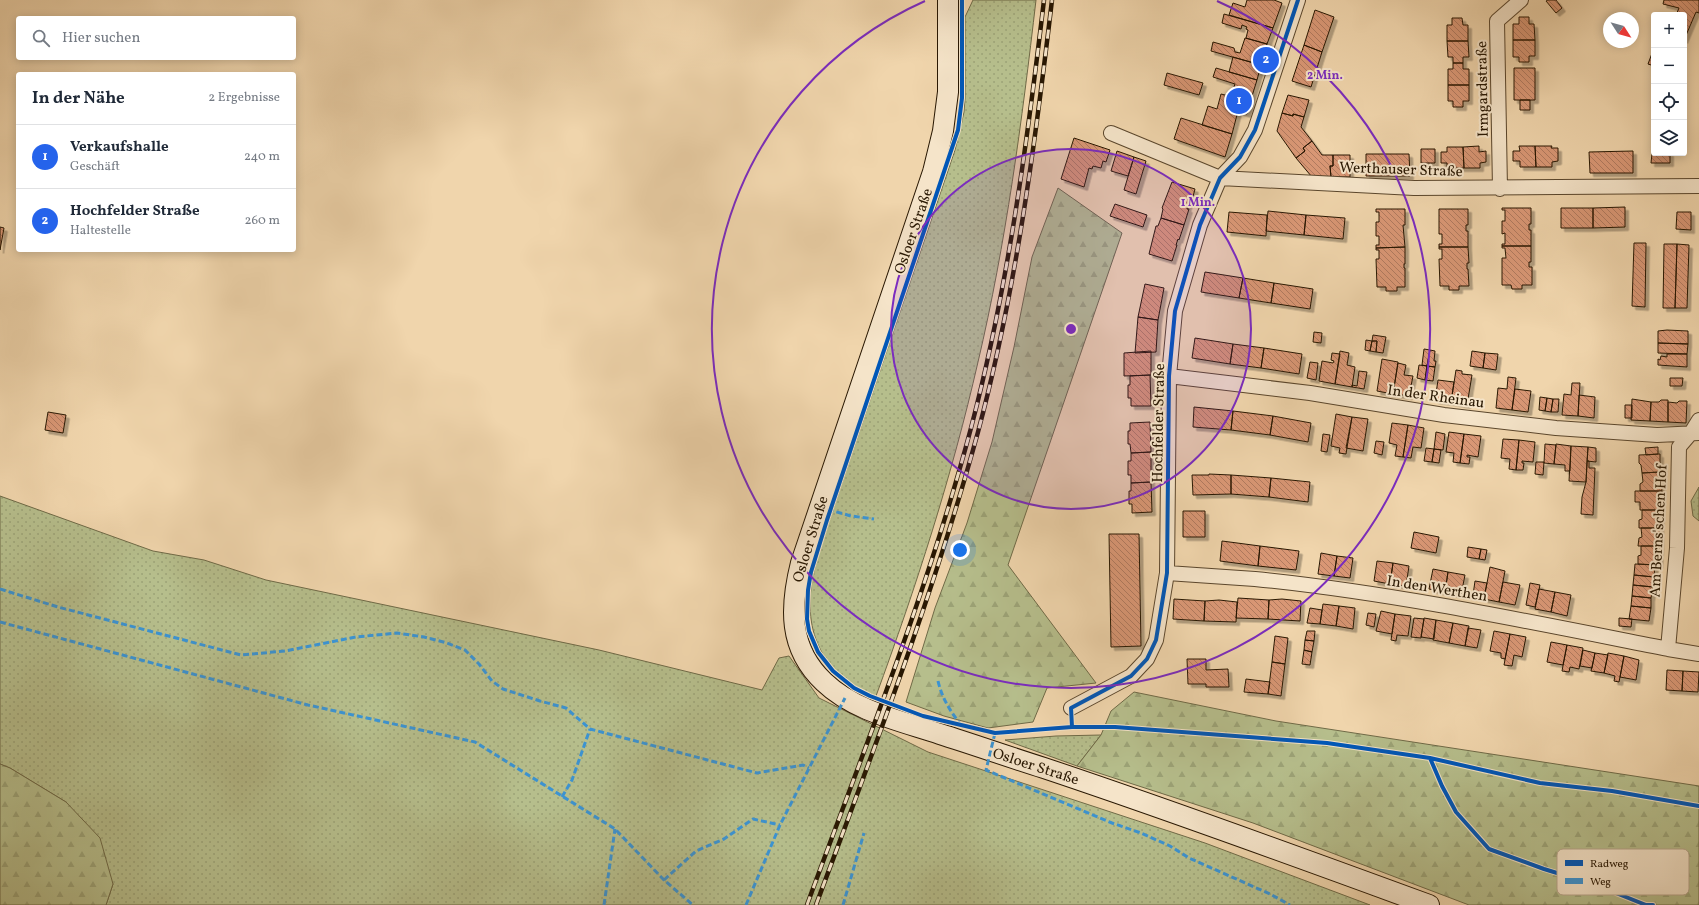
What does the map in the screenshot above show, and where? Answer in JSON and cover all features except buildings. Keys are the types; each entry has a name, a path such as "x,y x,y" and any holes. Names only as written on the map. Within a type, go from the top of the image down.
{"main road":[{"name":"Osloer Straße","path":"948,1 946,115 933,172 810,534 798,575 794,596 794,626 798,642 804,656 816,673 834,691 845,698 874,711 1138,800 1429,905"}],"street":[{"name":"Hochfelder Straße","path":"1071,708 1131,676 1147,659 1156,640 1167,573 1169,376 1175,311 1200,225 1220,178 1240,157 1255,130 1298,0"},
{"name":"Irmgardstraße","path":"1500,189 1497,21 1521,0"},
{"name":"Werthauser Straße","path":"1111,133 1220,178 1414,188 1500,189 1699,186"},
{"name":"In der Rheinau","path":"1169,376 1310,394 1444,415 1556,428 1657,435 1695,433"},
{"name":"Am Berns'schen Hof","path":"1668,650 1677,548 1679,447 1695,433 1699,420"},
{"name":"In den Werthen","path":"1167,573 1255,579 1443,605 1668,650 1699,654"}],"green space":[{"path":"973,0 1036,0 1019,136 997,272 968,405 932,531 876,696 857,687 841,676 828,662 819,647 813,630 810,612 811,592 814,571 829,521 955,150 964,112 965,17"},
{"path":"1058,188 1122,233 1008,565 1096,683 1047,688 1033,722 988,728 944,716 906,702 935,608 967,523 992,442 1014,347 1032,257"},
{"path":"1699,487 1699,521 1693,516 1691,501"},
{"path":"0,496 153,551 204,560 266,580 599,650 762,690 779,658 789,656 819,698 928,752 1205,843 1370,905 106,905 113,884 66,802 10,768 0,764"},
{"path":"1134,692 1276,721 1699,786 1699,905 1469,905 1253,823 1077,766 1101,735 1111,711"},
{"path":"1101,735 1077,766 1005,740 1056,736"},
{"path":"0,764 10,768 66,802 100,838 113,884 106,905 0,905"}],"railway":[{"path":"807,905 916,608 954,489 971,428 996,322 1006,269 1031,108 1044,0"},
{"path":"816,905 923,611 961,492 978,432 1014,271 1039,109 1052,0"}],"marked path":[{"path":"819,507 851,516 874,519"},
{"path":"0,589 58,607 241,655 285,651 356,637 397,633 424,637 447,643 465,650 479,664 492,681 503,689 566,708 590,729 757,773 803,765 809,768"},
{"path":"0,622 308,705 475,742 615,829 664,880 693,905"},
{"path":"938,681 947,704 961,725"},
{"path":"746,905 780,825 845,698"},
{"path":"562,797 572,780 590,729"},
{"path":"995,733 986,770 1112,823 1141,833 1170,846 1189,858 1270,894 1290,905"},
{"path":"664,880 696,851 724,839 753,819 780,825"},
{"path":"604,905 615,829"},
{"path":"843,905 864,833"}],"cycle path":[{"path":"962,0 962,98 958,130 827,520 811,572 808,590 807,619 809,631 818,652 833,671 854,688 870,696 923,716 995,733 1072,727 1115,727 1327,743 1430,758 1540,783 1612,791 1699,806"},
{"path":"1072,727 1071,708 1131,676 1147,659 1156,640 1167,573 1169,376 1175,311 1200,225 1220,178 1240,157 1255,130 1298,0"},
{"path":"1430,758 1442,786 1456,812 1489,849 1557,873"},
{"path":"1621,895 1646,905 1653,905"}],"place":[{"name":"Hochfelder Straße","path":"1266,60"},
{"name":"Verkaufshalle","path":"1239,101"}]}
